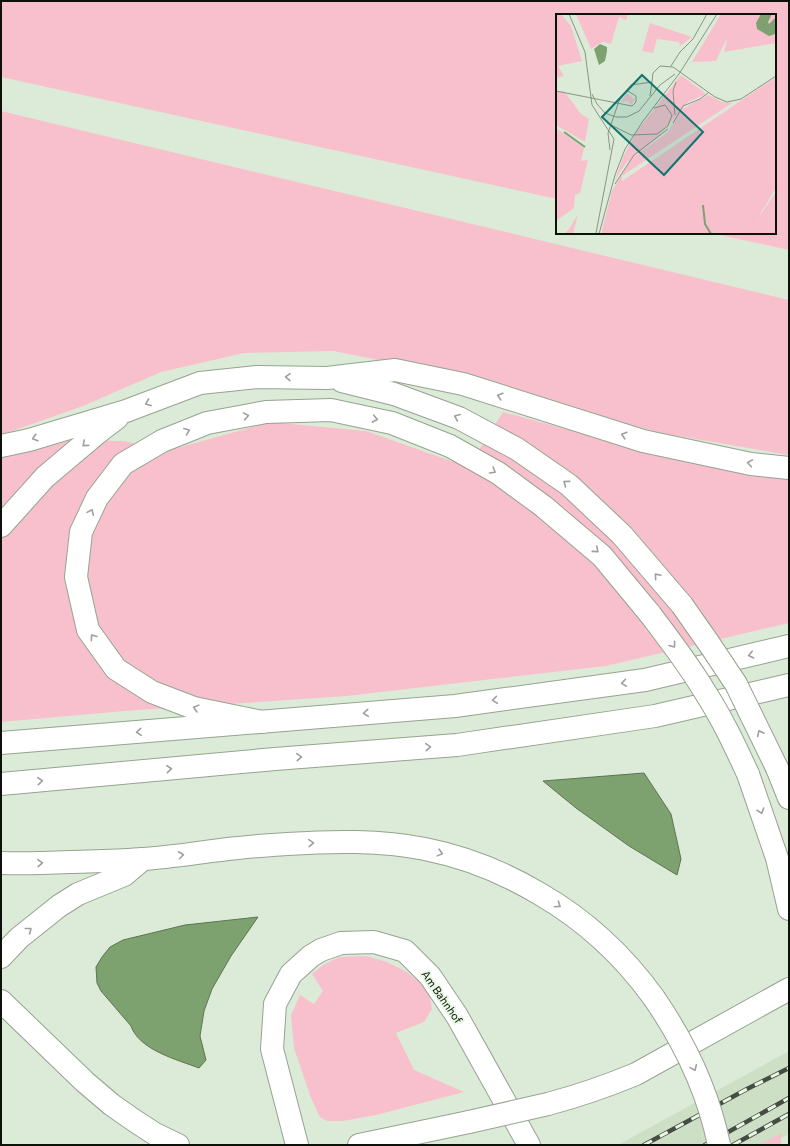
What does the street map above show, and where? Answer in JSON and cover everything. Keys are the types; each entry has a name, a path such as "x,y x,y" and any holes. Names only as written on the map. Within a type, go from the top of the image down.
{"main road":[{"path":"1,446 29,440 126,411 200,384 257,377 327,378 395,370 462,384 643,441 751,464 789,468"},
{"path":"327,378 394,394 459,418 517,449 569,485 622,535 682,605 736,684 777,768 789,798"},
{"path":"262,722 194,708 152,692 116,669 88,630 76,577 81,532 97,498 123,464 162,441 207,423 266,412 331,410 392,423 450,446 498,473 544,506 602,556 650,614 683,658 729,733 748,774 778,858 789,909"},
{"path":"1,526 45,477 126,411"},
{"path":"1,743 455,706 646,680 789,646"},
{"path":"1,784 275,759 457,745 655,716 789,685"},
{"path":"1,864 143,859 239,847 316,842 353,842 386,843 425,849 459,858 492,870 524,884 556,903 584,923 624,960 642,981 674,1028 694,1067 708,1102 718,1145"},
{"path":"1,957 20,938 59,906 78,894 124,874 143,859"},
{"name":"Am Bahnhof","path":"297,1145 272,1049 275,1004 291,974 311,956 321,950 341,943 374,942 405,951 430,976 457,1016 529,1145"},
{"path":"359,1145 469,1122 548,1104 588,1093 636,1074 789,989"},
{"path":"1,1001 85,1082 112,1105 135,1122 178,1145"}],"shaded area":[{"path":"1,1 789,1 789,250 716,234 776,234 776,14 556,14 556,199 1,77"},
{"path":"1,111 789,300 789,455 661,433 434,371 333,351 244,353 161,372 83,406 1,435"},
{"path":"503,412 660,455 789,477 789,623 606,666 347,696 125,711 1,722 1,456 24,453 73,440 123,441 170,450 270,422 366,431 468,467"},
{"path":"644,773 671,814 681,859 677,875 629,846 576,808 543,781"},
{"path":"258,917 231,956 212,989 204,1011 200,1036 206,1060 199,1068 170,1058 150,1048 142,1042 135,1034 131,1026 101,991 97,983 96,967 102,957 110,947 123,940 185,925"},
{"path":"366,956 387,962 407,972 429,990 432,1009 424,1022 396,1033 414,1070 464,1092 376,1115 343,1121 327,1121 320,1117 311,1098 294,1048 291,1015 300,995 314,1004 323,991 312,974 323,965 339,957"},
{"path":"789,1051 789,1134 769,1145 618,1145"},
{"path":"781,1133 781,1144 785,1145 759,1145"}],"railway":[{"path":"644,1145 789,1068"},
{"path":"705,1145 789,1098"},
{"path":"733,1145 789,1114"}]}
